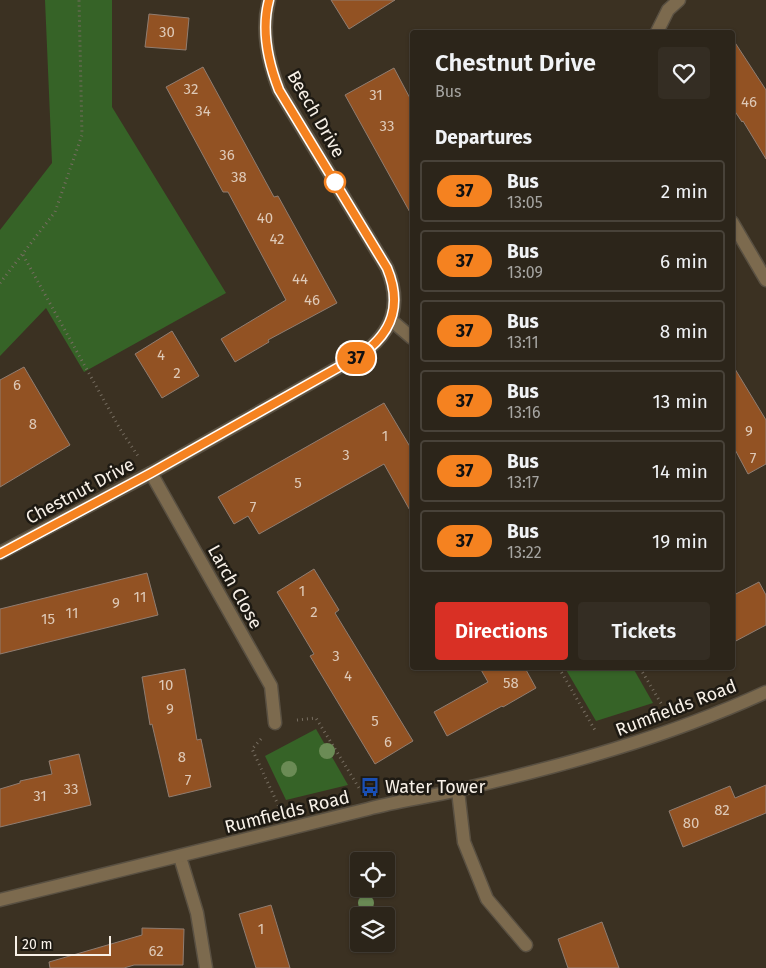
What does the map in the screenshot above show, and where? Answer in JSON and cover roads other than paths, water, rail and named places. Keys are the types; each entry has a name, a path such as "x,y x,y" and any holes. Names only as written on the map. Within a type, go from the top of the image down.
{"street":[{"name":"Beech Drive","path":"269,0 266,28 271,70 279,90 387,268 392,280 394,294 391,320"},
{"path":"658,30 668,10 678,0"},
{"path":"735,227 766,280"},
{"path":"391,320 410,336"},
{"name":"Chestnut Drive","path":"0,554 151,473 362,354 374,346 384,334 391,320"},
{"name":"Larch Close","path":"151,473 271,686 275,723"},
{"name":"Rumfields Road","path":"0,900 180,857 370,808 458,791 607,752 675,728 766,692"},
{"name":"Rumfields Road","path":"752,698 766,701"},
{"path":"458,791 464,842 487,899 526,945"},
{"path":"180,857 197,913 206,968"}],"place":[{"name":"Water Tower","path":"370,787"}]}
